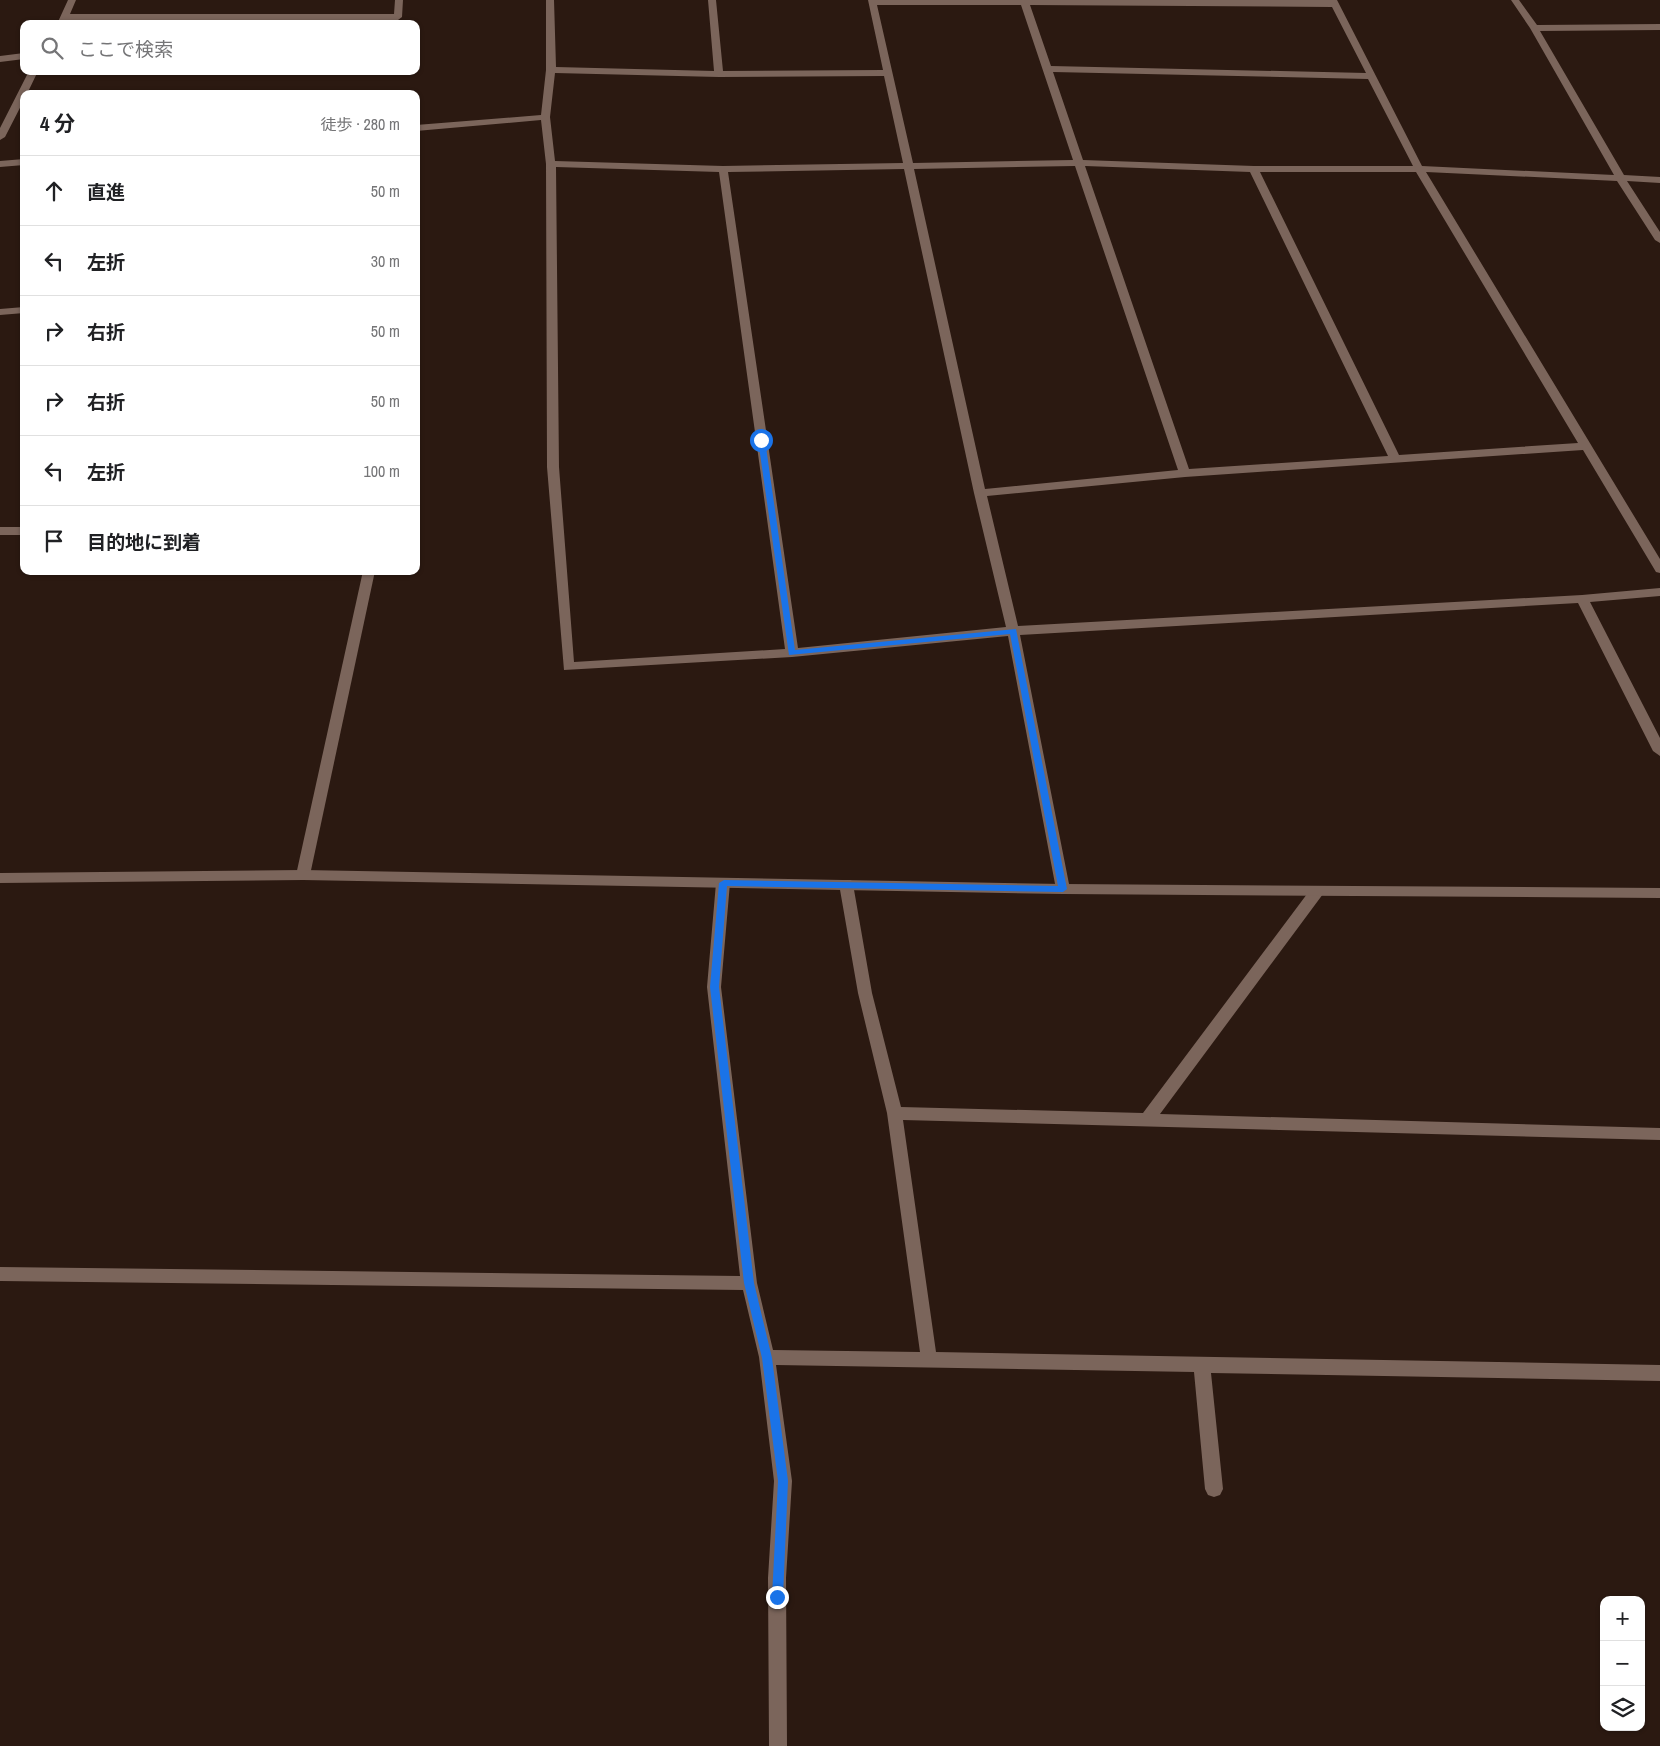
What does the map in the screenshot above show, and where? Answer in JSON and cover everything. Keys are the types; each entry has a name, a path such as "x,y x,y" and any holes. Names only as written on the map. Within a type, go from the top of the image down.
{"street":[{"path":"72,0 63,20 398,18 399,0"},
{"path":"550,0 551,70 545,117 551,164 553,467 568,667 792,653 1013,631 1582,599 1660,592"},
{"path":"712,0 719,74"},
{"path":"1515,0 1534,28 1621,180 1660,240"},
{"path":"1063,889 1013,631 980,493 910,165 887,73 873,1 1334,2 1419,169 1660,569"},
{"path":"1024,1 1185,473"},
{"path":"1534,28 1660,27"},
{"path":"0,59 20,56"},
{"path":"1047,69 1371,76"},
{"path":"551,70 719,74 887,73"},
{"path":"24,90 32,75"},
{"path":"0,137 20,98"},
{"path":"420,128 545,117"},
{"path":"0,164 20,162"},
{"path":"551,164 722,168 1079,163 1254,169 1419,169 1621,180 1660,180"},
{"path":"722,168 792,653"},
{"path":"1254,169 1396,460"},
{"path":"0,312 20,310"},
{"path":"980,493 1185,473 1586,446"},
{"path":"0,531 20,531"},
{"path":"303,875 368,575"},
{"path":"1582,599 1660,751"},
{"path":"0,878 303,875 1063,889 1660,892"},
{"path":"724,883 714,987 749,1283 767,1358 783,1481 777,1578 778,1746"},
{"path":"846,884 866,993 896,1113 929,1360"},
{"path":"1147,1120 1318,890"},
{"path":"896,1113 1660,1134"},
{"path":"0,1274 749,1283"},
{"path":"767,1358 1660,1373"},
{"path":"1202,1365 1214,1489"}],"route":[{"path":"761,440 792,653 1013,631 1063,889 724,883 714,987 749,1283 767,1358 768,1383 783,1481 777,1597"}]}
